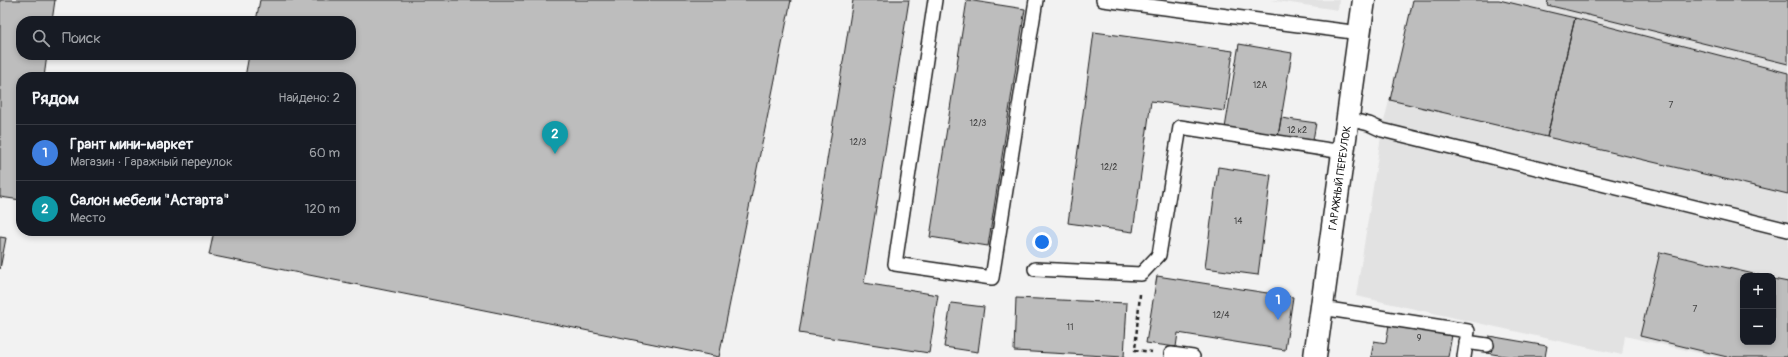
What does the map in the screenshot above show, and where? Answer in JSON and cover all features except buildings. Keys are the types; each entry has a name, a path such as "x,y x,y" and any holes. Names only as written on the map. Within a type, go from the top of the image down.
{"main road":[{"name":"ГАРАЖНЫЙ ПЕРЕУЛОК","path":"1316,357 1364,0"}],"lane":[{"path":"935,0 895,264 992,278 1036,0"},
{"path":"1103,0 1360,33"},
{"path":"1348,120 1369,124 1382,130 1788,230"},
{"path":"1035,269 1142,274 1159,255 1180,127 1343,152"},
{"path":"1322,308 1468,331 1464,357"},
{"path":"1466,342 1487,345"},
{"path":"1171,355 1193,357"}],"path":[{"path":"1142,274 1135,350 1171,355"}],"shaded area":[{"path":"1270,0 1339,0 1338,10"},
{"path":"1413,0 1788,0 1788,357 1716,357 1625,336 1622,355 1356,296 1382,130"}],"place":[{"name":"Салон мебели \"Астарта\"","path":"555,154"},
{"name":"Грант мини-маркет","path":"1278,320"}]}
